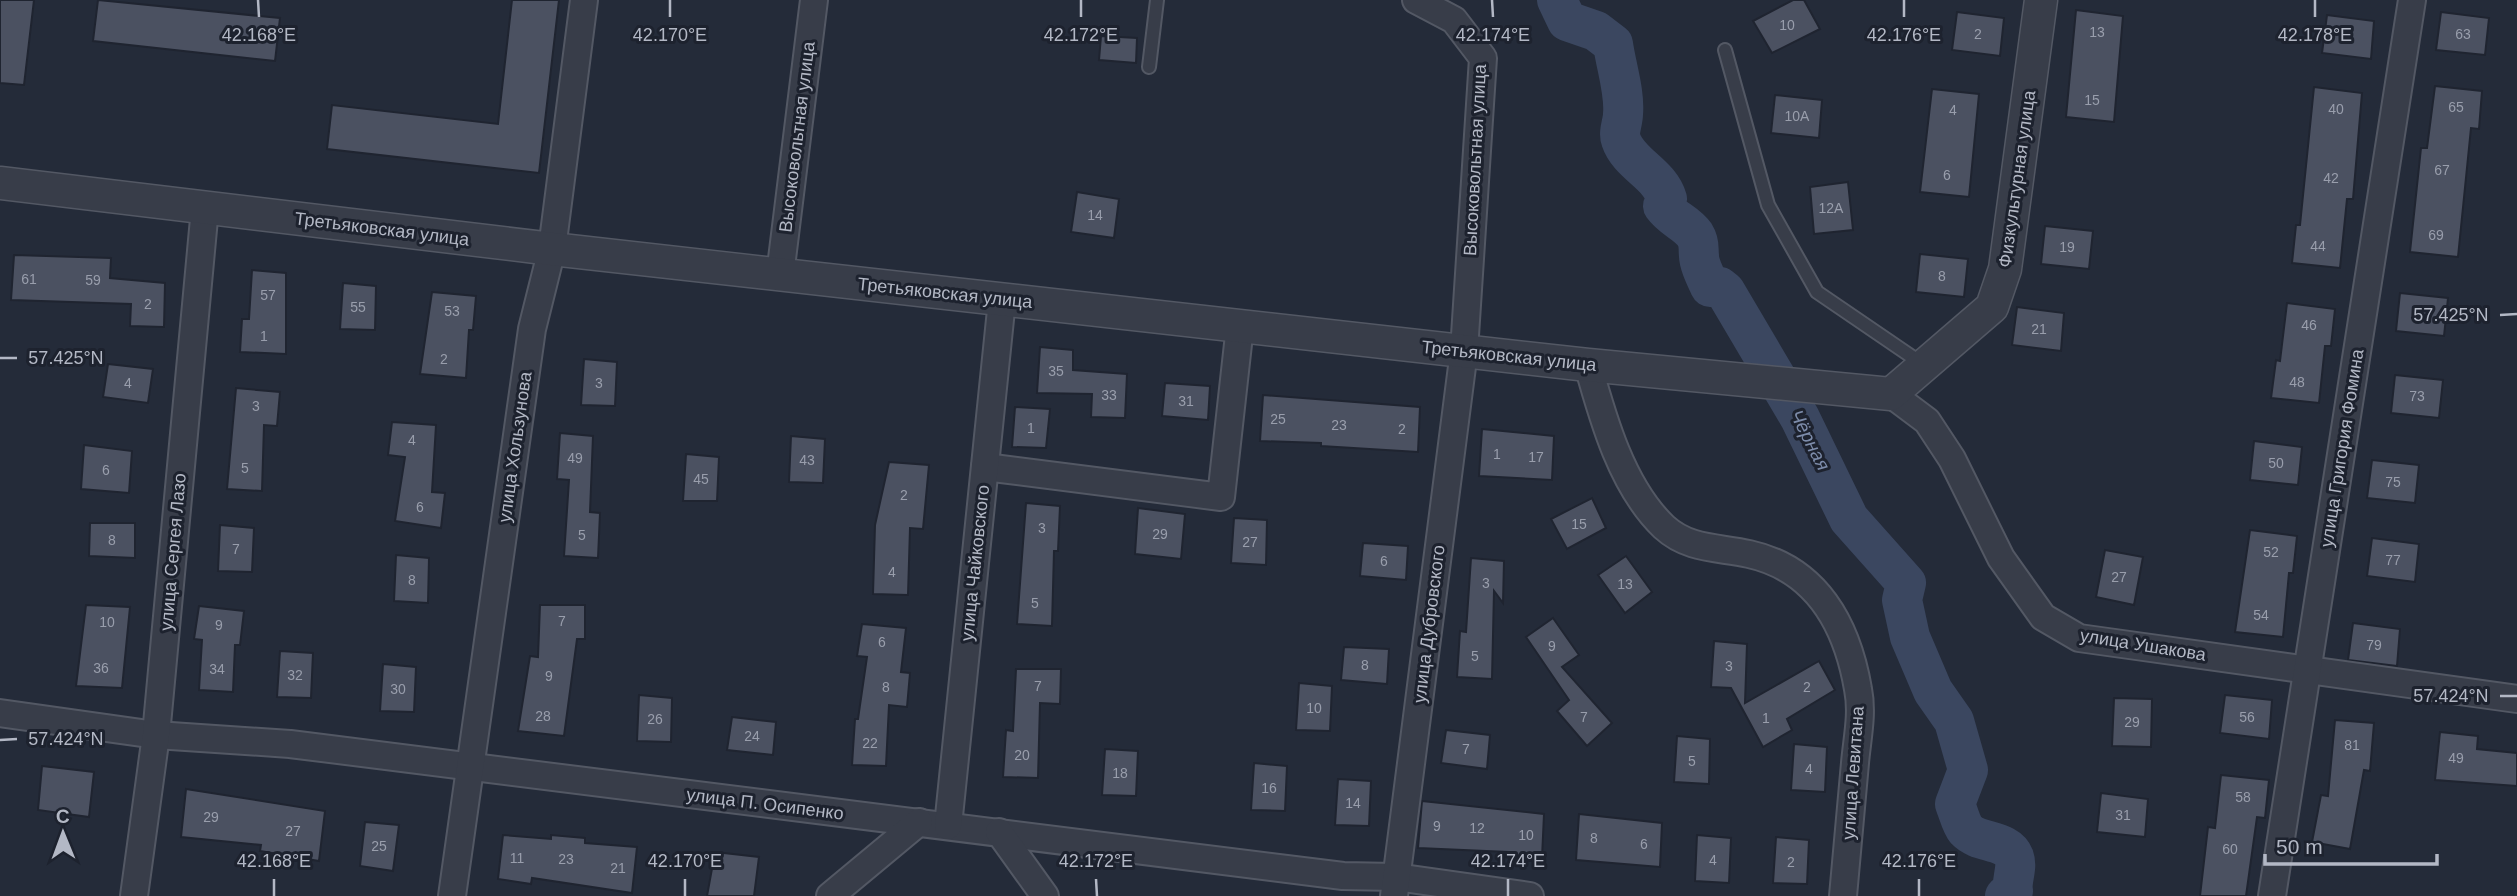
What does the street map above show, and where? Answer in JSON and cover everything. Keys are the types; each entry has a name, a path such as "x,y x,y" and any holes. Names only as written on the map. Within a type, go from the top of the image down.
{"street":[{"name":"улица Хользунова","path":"452,896 532,329 552,249 584,0"},
{"name":"Высоковольтная улица","path":"780,275 814,0"},
{"name":"Высоковольтная улица","path":"1416,0 1454,20 1483,58 1464,351"},
{"name":"Физкультурная улица","path":"1878,393 1924,365 1992,307 2005,269 2041,0"},
{"name":"улица Григория Фомина","path":"2272,896 2412,0"},
{"name":"Третьяковская улица","path":"0,183 1002,300 1588,365 1878,393"},
{"name":"улица Сергея Лазо","path":"134,896 156,735 205,208"},
{"name":"улица Чайковского","path":"948,826 1002,300"},
{"path":"985,467 1221,497 1241,326"},
{"name":"улица Дубровского","path":"1395,887 1464,351"},
{"name":"улица Левитана","path":"1588,365 1598,402 1622,464 1644,502 1664,527 1684,541 1776,562 1804,580 1825,600 1841,628 1859,692 1860,730 1843,896"},
{"name":"улица Ушакова","path":"1878,393 1927,421 1952,459 2001,558 2043,617 2079,638 2517,699"},
{"name":"улица П. Осипенко","path":"0,713 156,735 290,744 919,822 1343,876 1395,887 1530,896"},
{"path":"830,896 919,822"},
{"path":"999,832 1045,896"}],"lane":[{"path":"1149,67 1157,0"},
{"path":"1725,50 1768,205 1817,292 1924,365"}],"building":[{"path":"0,0 34,0 24,85 0,83"},
{"path":"98,0 280,18 275,61 93,41"},
{"path":"512,0 559,0 539,173 327,149 332,105 498,124"},
{"path":"1793,0 1804,0 1820,29 1772,53 1753,21"},
{"path":"2076,10 2123,16 2114,122 2066,117"},
{"path":"1957,12 2004,18 2000,56 1952,50"},
{"path":"2441,12 2489,18 2485,55 2436,50"},
{"path":"2327,15 2374,21 2371,59 2322,53"},
{"path":"1101,36 1137,38 1136,63 1099,60"},
{"path":"2435,86 2482,91 2479,129 2471,128 2458,257 2410,252 2421,148 2427,148"},
{"path":"2314,87 2362,93 2353,199 2347,199 2340,268 2292,263 2296,225 2300,225"},
{"path":"1932,89 1979,94 1969,197 1920,192"},
{"path":"1775,95 1822,100 1819,138 1771,133"},
{"path":"1848,182 1853,230 1814,234 1810,187"},
{"path":"1077,192 1119,199 1114,238 1071,232"},
{"path":"2045,226 2093,231 2089,269 2041,264"},
{"path":"1920,254 1968,259 1964,297 1916,292"},
{"path":"14,255 111,258 110,278 165,283 164,327 130,326 131,304 11,300"},
{"path":"252,270 286,273 286,354 240,352 242,319 249,319"},
{"path":"343,283 376,286 375,330 340,329"},
{"path":"432,292 476,296 473,330 469,330 466,378 420,374"},
{"path":"2400,293 2448,298 2444,336 2396,331"},
{"path":"2287,303 2335,309 2331,346 2325,346 2319,403 2271,398 2276,360 2280,361"},
{"path":"2017,307 2064,313 2061,351 2012,345"},
{"path":"1040,347 1073,350 1073,370 1127,374 1125,418 1091,417 1092,394 1037,393"},
{"path":"584,359 617,362 615,406 581,405"},
{"path":"108,364 153,369 148,403 103,397"},
{"path":"2395,375 2443,380 2439,418 2391,413"},
{"path":"1165,383 1210,386 1208,420 1162,416"},
{"path":"236,388 280,392 277,426 264,425 262,491 227,489"},
{"path":"1263,395 1420,407 1418,452 1321,446 1321,443 1260,441"},
{"path":"1015,407 1050,409 1046,448 1012,447"},
{"path":"392,422 436,425 432,492 445,493 441,528 395,521 405,457 388,455"},
{"path":"1482,429 1554,436 1552,480 1479,476"},
{"path":"560,433 593,436 590,512 600,513 598,558 564,556 569,480 557,479"},
{"path":"791,436 825,439 823,483 789,482"},
{"path":"2254,441 2302,447 2298,485 2250,480"},
{"path":"84,445 132,451 129,493 81,489"},
{"path":"686,454 719,457 717,501 683,501"},
{"path":"2372,460 2419,465 2415,503 2367,498"},
{"path":"889,462 929,465 923,529 910,528 908,595 873,594 875,525"},
{"path":"1592,498 1606,528 1567,549 1551,519"},
{"path":"1026,503 1060,506 1058,551 1054,551 1052,626 1017,624"},
{"path":"1138,508 1185,514 1181,559 1135,554"},
{"path":"1234,518 1267,520 1266,565 1231,563"},
{"path":"90,523 135,523 135,558 89,556"},
{"path":"220,525 254,528 252,572 218,571"},
{"path":"2250,530 2297,536 2293,573 2289,573 2283,637 2235,632"},
{"path":"2372,538 2419,544 2415,582 2367,576"},
{"path":"1363,543 1408,546 1406,580 1360,576"},
{"path":"2105,550 2143,557 2134,605 2096,597"},
{"path":"396,555 429,558 428,603 394,601"},
{"path":"1626,556 1652,592 1625,613 1598,575"},
{"path":"1471,558 1504,561 1503,603 1494,591 1492,679 1457,677 1460,631 1466,632"},
{"path":"86,605 130,607 122,688 76,686"},
{"path":"540,605 585,605 585,639 577,639 564,736 518,731 530,656 538,657"},
{"path":"199,606 244,611 240,645 235,645 233,692 199,690 202,640 194,639"},
{"path":"1553,618 1579,655 1562,667 1612,723 1587,746 1557,711 1569,700 1526,637"},
{"path":"2353,623 2400,629 2397,666 2348,660"},
{"path":"862,624 906,628 901,672 910,673 907,707 889,705 886,766 852,765 855,719 858,719 867,657 857,656"},
{"path":"1714,641 1747,644 1745,703 1819,661 1835,690 1787,719 1792,730 1763,747 1731,688 1711,687"},
{"path":"1344,647 1389,649 1387,684 1341,680"},
{"path":"280,651 313,653 311,698 277,697"},
{"path":"383,664 416,667 414,712 380,711"},
{"path":"1016,669 1061,669 1060,704 1040,703 1038,778 1003,777 1006,730 1013,731"},
{"path":"1299,683 1332,686 1330,731 1296,730"},
{"path":"639,695 672,698 671,742 637,741"},
{"path":"2225,695 2272,700 2269,739 2220,733"},
{"path":"2114,698 2152,699 2151,747 2112,746"},
{"path":"732,717 776,722 773,755 727,750"},
{"path":"2335,720 2374,723 2370,771 2364,770 2350,849 2312,842 2321,795 2328,796"},
{"path":"1446,730 1490,735 1487,769 1441,763"},
{"path":"2440,732 2478,736 2477,749 2517,753 2517,786 2435,780"},
{"path":"1677,736 1710,739 1709,784 1674,782"},
{"path":"1794,744 1827,747 1825,792 1791,790"},
{"path":"1105,749 1138,751 1136,796 1102,795"},
{"path":"1254,763 1287,766 1285,811 1251,810"},
{"path":"42,766 94,772 89,817 38,810"},
{"path":"2221,775 2269,780 2265,818 2257,817 2246,896 2200,896 2208,827 2215,828"},
{"path":"1338,779 1371,781 1369,826 1335,825"},
{"path":"186,789 325,811 319,861 260,851 261,845 181,837"},
{"path":"2101,793 2148,799 2145,837 2097,832"},
{"path":"1422,801 1544,814 1542,858 1508,857 1508,852 1418,848"},
{"path":"1579,814 1662,823 1660,867 1576,860"},
{"path":"365,822 399,825 393,871 360,866"},
{"path":"503,835 551,839 551,835 585,838 585,843 637,847 632,893 532,878 531,884 498,879"},
{"path":"1697,835 1731,838 1729,883 1695,881"},
{"path":"1776,837 1809,840 1807,884 1773,883"},
{"path":"715,852 759,857 754,896 707,896"}],"waterway":[{"name":"Чёрная","path":"1557,0 1567,21 1596,31 1613,44 1623,97 1620,134 1625,148 1663,190 1667,199 1663,206 1695,235 1700,263 1710,287 1720,287 1725,291 1800,418 1849,519 1906,583 1902,600 1910,637 1933,691 1954,721 1968,770 1955,804 1961,821 1966,830 1978,838 2005,847 2014,857 2013,891 2005,896"}]}
